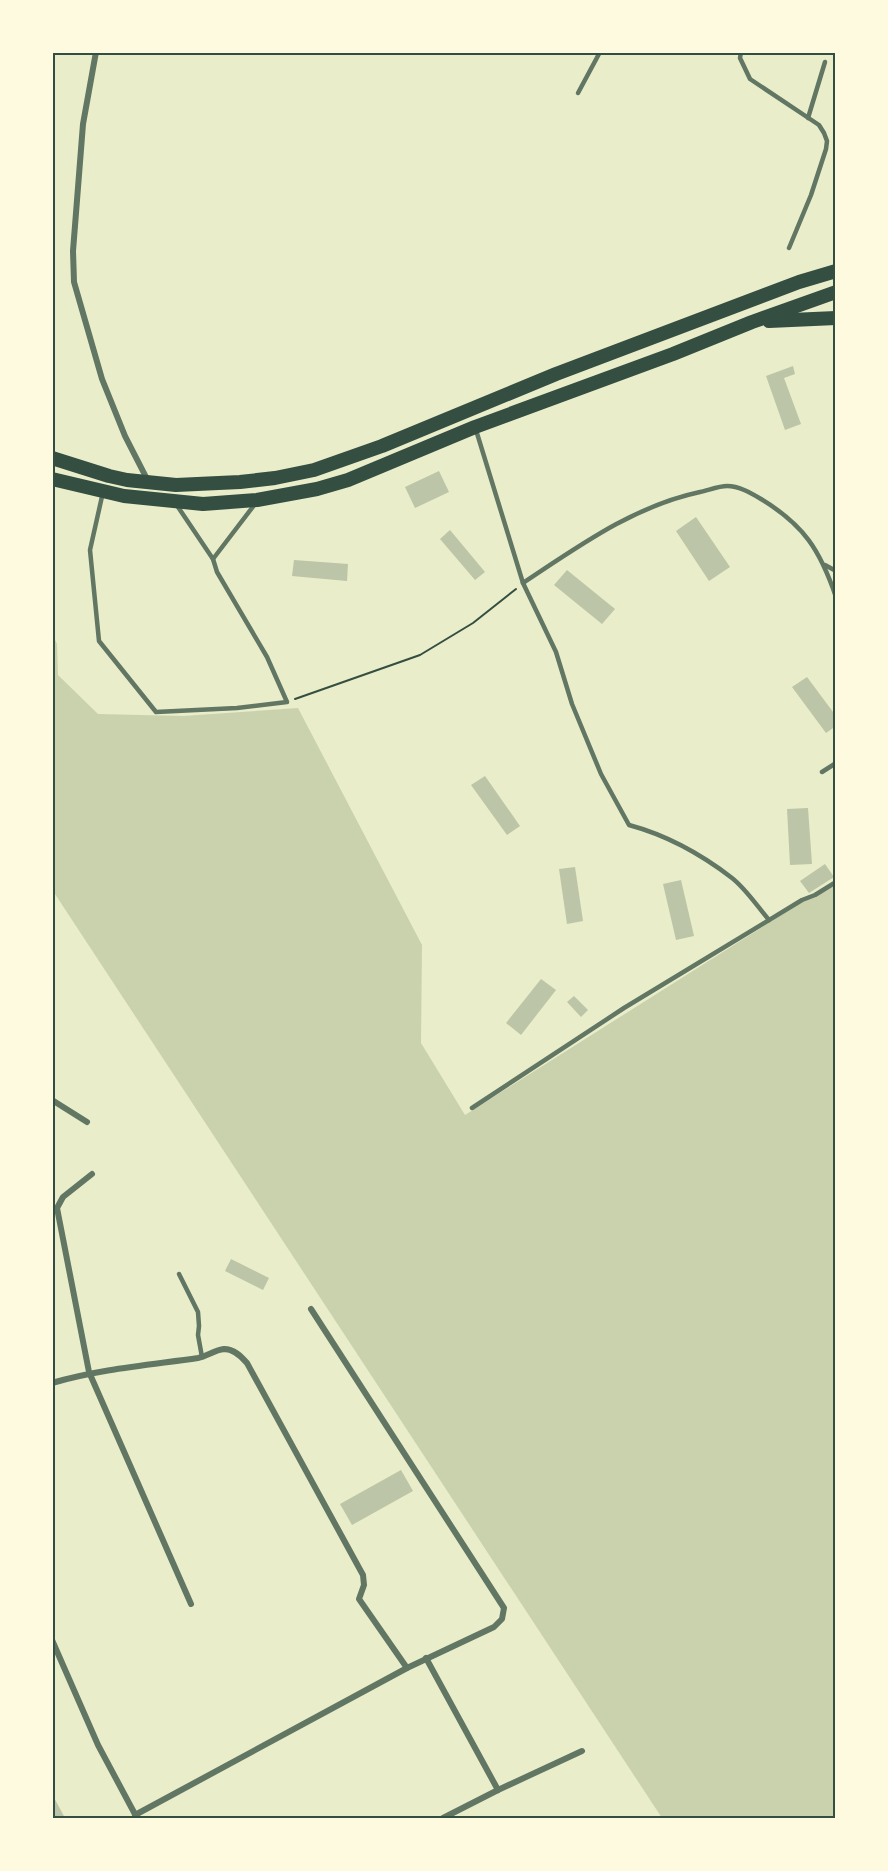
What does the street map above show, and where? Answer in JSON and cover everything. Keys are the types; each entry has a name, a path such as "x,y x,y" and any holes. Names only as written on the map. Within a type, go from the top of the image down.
{"main road":[{"path":"52,458 109,476 176,485 240,482 314,470 382,446 546,378 799,282 828,269 836,261"},
{"path":"799,282 836,271"},
{"path":"52,479 103,492 203,504 257,500 317,489 348,480 475,427 836,292"},
{"path":"752,322 836,318"}],"street":[{"path":"96,52 83,124 73,251 74,282 102,379 125,436 148,482"},
{"path":"52,1100 87,1122"},
{"path":"92,1174 63,1197 57,1208 89,1372 191,1604"},
{"path":"52,1640 98,1745 136,1817 407,1668 494,1627 502,1619 504,1608 311,1309"},
{"path":"52,1383 89,1372 202,1357 223,1349 232,1350 247,1363 363,1575 364,1585 359,1599 407,1668"},
{"path":"426,1658 498,1790"},
{"path":"443,1818 582,1751"}],"lane":[{"path":"578,93 600,52"},
{"path":"741,52 740,58 750,79 819,125 827,141 811,195 789,248"},
{"path":"808,118 825,62"},
{"path":"475,427 524,583 556,652 572,704 601,774 629,825 653,832 685,847 733,879 769,920"},
{"path":"524,583 586,541 638,513 685,495 727,486 746,490 801,529 825,566 836,597"},
{"path":"103,492 90,550 99,641 156,712 237,708 287,702 267,657 217,572 213,559 175,502"},
{"path":"213,559 257,500"},
{"path":"825,566 836,571"},
{"path":"822,772 836,763"},
{"path":"472,1108 624,1008 836,882"},
{"path":"179,1274 198,1312 198,1335 202,1357"}],"path":[{"path":"287,702 315,690 420,655 473,623 524,583"}],"green space":[{"path":"52,633 57,644 58,675 98,714 183,716 298,708 422,945 421,1043 465,1115 835,881 835,1818 662,1818 53,891"}],"building":[{"path":"793,366 795,374 784,378 801,424 785,430 766,376"},
{"path":"439,471 449,492 415,508 405,487"},
{"path":"696,517 730,567 709,581 676,531"},
{"path":"450,530 485,572 475,580 440,539"},
{"path":"294,560 348,564 347,581 292,576"},
{"path":"567,570 615,609 602,624 554,585"},
{"path":"807,677 836,716 836,726 826,733 792,687"},
{"path":"485,776 520,826 507,835 471,785"},
{"path":"808,808 812,864 790,865 787,809"},
{"path":"825,864 834,877 809,893 800,881"},
{"path":"575,867 583,921 567,924 559,869"},
{"path":"681,880 694,936 676,940 663,884"},
{"path":"541,979 556,990 521,1035 506,1023"},
{"path":"574,996 588,1010 581,1017 567,1002"},
{"path":"231,1259 269,1278 263,1290 225,1271"},
{"path":"401,1470 413,1491 352,1525 340,1504"},
{"path":"52,1794 65,1818 52,1818"}]}
